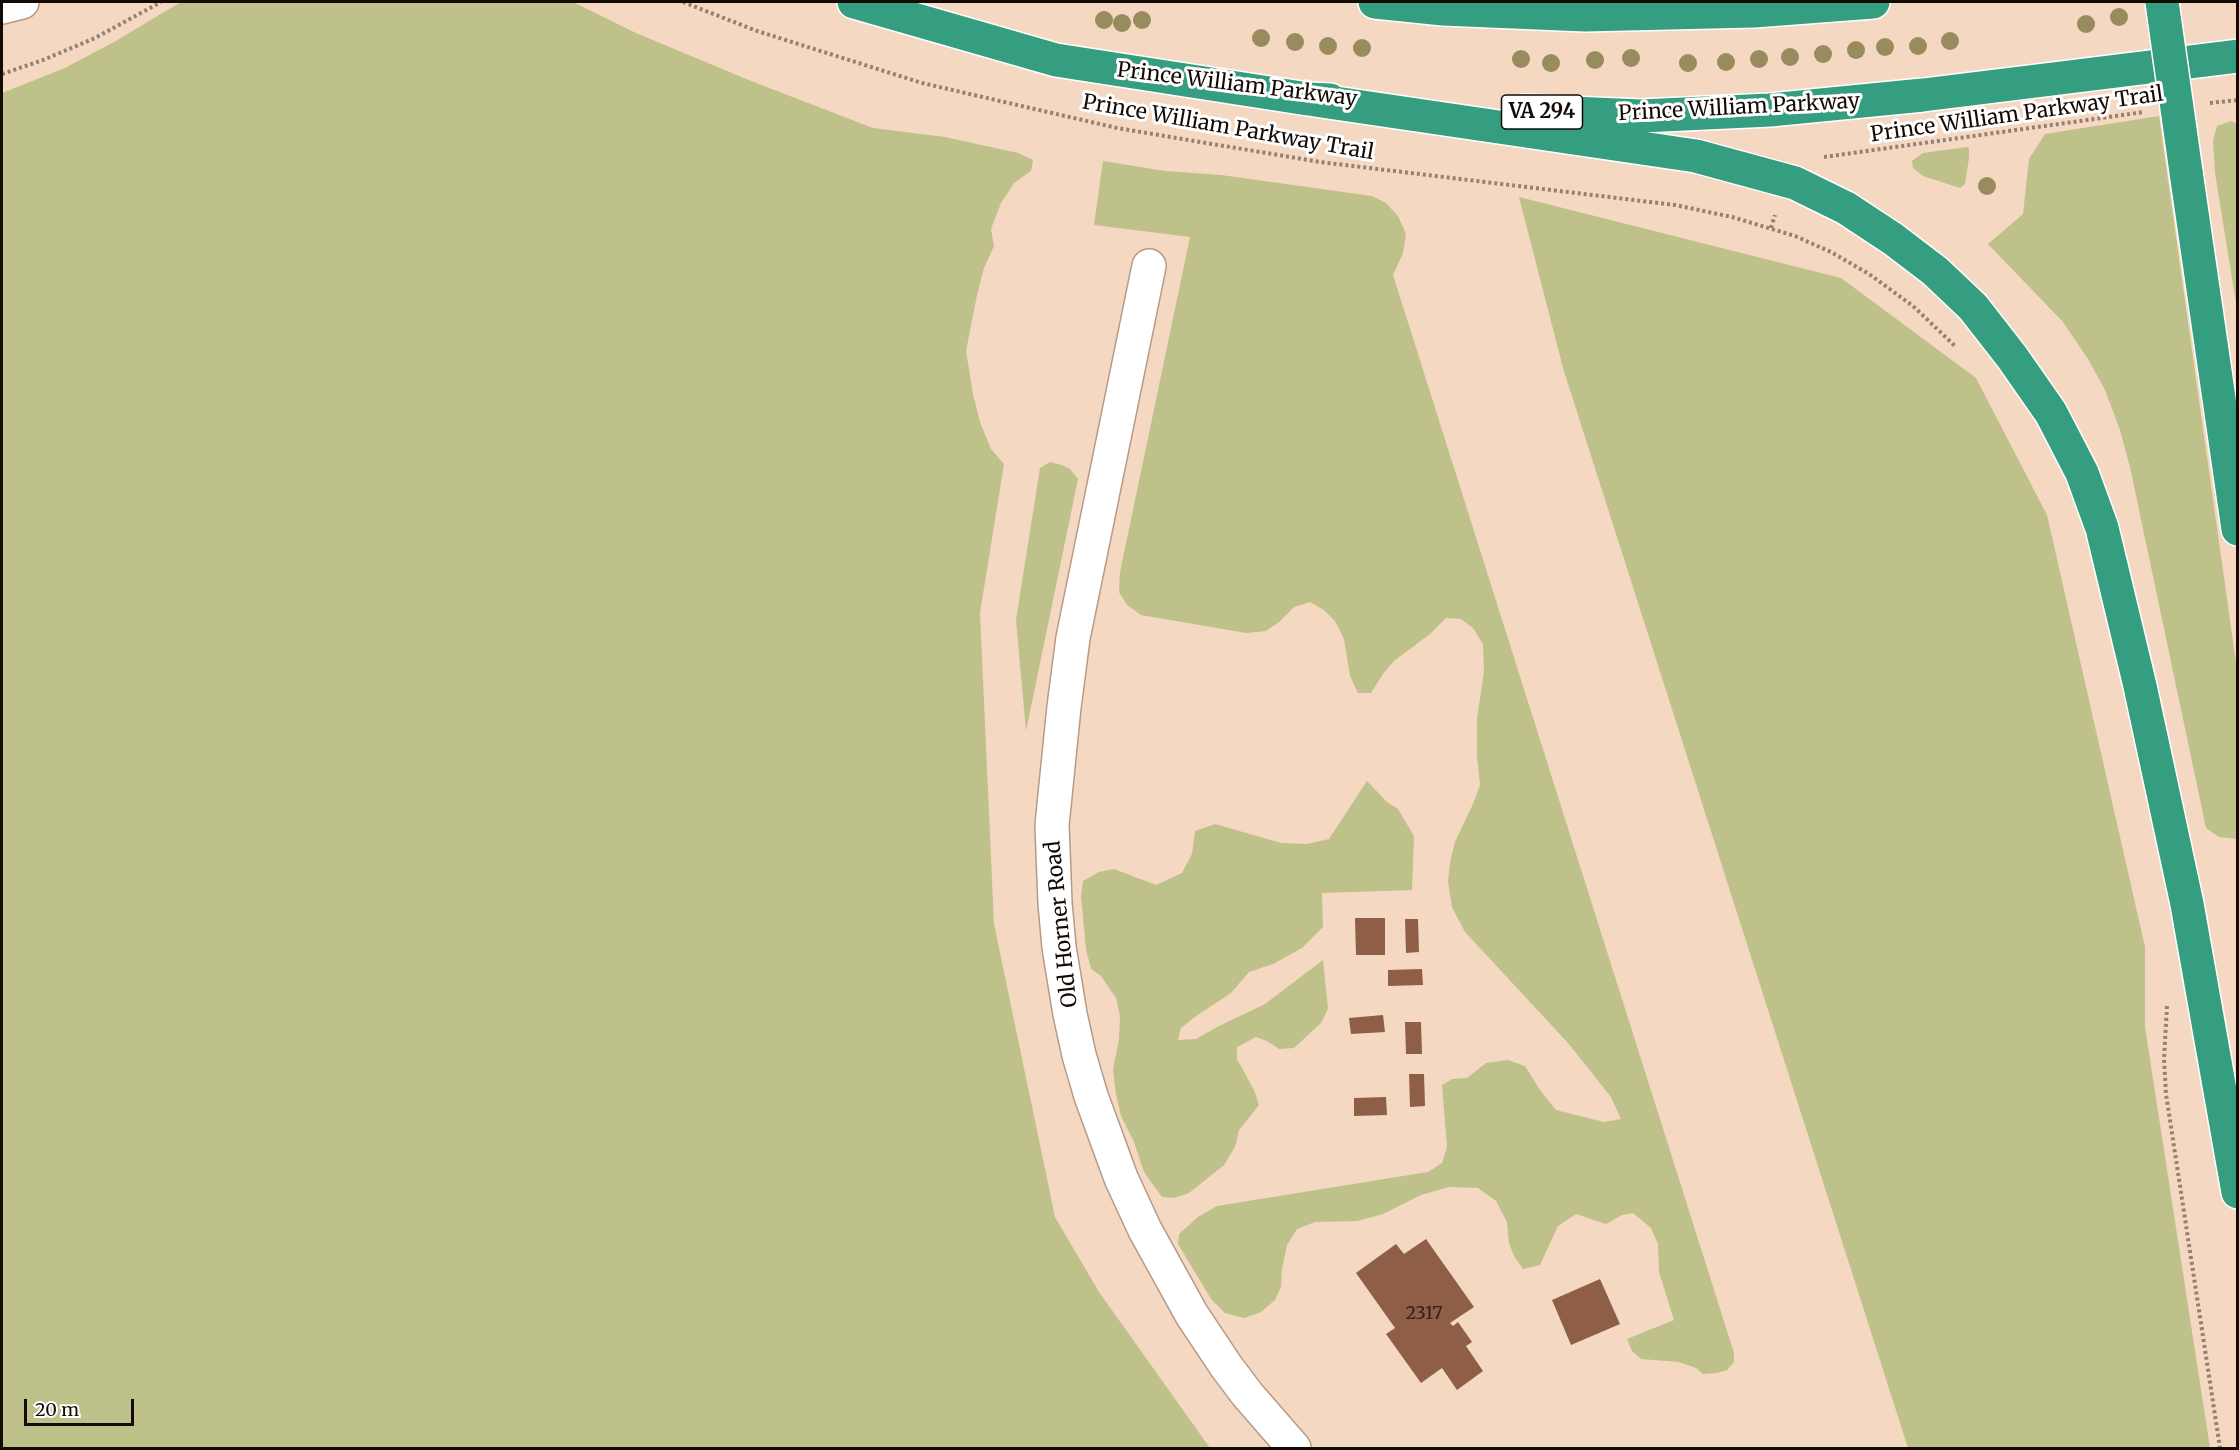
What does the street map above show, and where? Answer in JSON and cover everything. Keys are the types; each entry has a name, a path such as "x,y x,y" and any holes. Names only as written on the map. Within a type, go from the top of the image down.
{"highway":[{"name":"Prince William Parkway","path":"854,2 1056,60 1308,99 1653,116 1770,110 1923,95 2238,56"},
{"path":"1375,2 1443,9 1585,15 1754,11 1872,2"},
{"path":"2162,2 2238,529"},
{"path":"1308,99 1696,156 1795,183 1845,208 1893,239 1935,271 1973,308 2012,357 2051,413 2082,473 2102,528 2140,686 2187,904 2238,1192"}],"street":[{"path":"2,7 22,2"},
{"name":"Old Horner Road","path":"1149,266 1073,638 1055,777 1052,825 1055,903 1063,978 1079,1055 1104,1135 1144,1230 1192,1315 1226,1366 1247,1395 1294,1449"}],"path":[{"path":"2,74 95,38 161,2"},
{"name":"Prince William Parkway Trail","path":"683,2 757,31 922,83 1117,128 1320,162 1709,211 1771,228 1831,252 1869,274 1913,306 1958,349"},
{"path":"2203,104 2238,100"},
{"name":"Prince William Parkway Trail","path":"1822,158 2145,112"},
{"path":"1771,228 1772,219"},
{"path":"2166,997 2164,1059 2166,1094 2220,1449"}],"green space":[{"path":"181,2 573,2 636,33 873,128 945,137 1018,153 1033,160 1031,171 1014,183 1001,203 991,229 994,246 984,268 966,351 980,422 991,449 1004,464 980,613 994,924 1055,1217 1099,1292 1210,1448 2,1448 2,93 65,68"},
{"path":"2159,116 2237,670 2237,839 2219,837 2206,828 2130,467 2120,430 2105,390 2088,359 2063,322 1988,244 2023,214 2029,159 2045,134"},
{"path":"2231,121 2238,124 2237,309 2215,173 2213,140 2217,126"},
{"path":"1967,147 1969,158 1965,184 1960,188 1923,176 1913,168 1912,161 1923,153"},
{"path":"1103,161 1165,171 1221,175 1372,196 1386,203 1398,216 1406,234 1403,253 1393,275 1734,1353 1734,1362 1727,1370 1703,1374 1696,1368 1679,1362 1641,1359 1632,1351 1627,1339 1674,1320 1659,1272 1658,1244 1651,1228 1633,1213 1622,1215 1606,1224 1576,1214 1558,1226 1540,1265 1523,1269 1514,1256 1509,1243 1507,1222 1496,1201 1478,1188 1449,1187 1421,1195 1383,1214 1357,1221 1315,1222 1297,1229 1287,1245 1281,1287 1275,1300 1261,1312 1244,1318 1225,1313 1211,1299 1178,1244 1179,1234 1198,1217 1217,1206 1428,1172 1442,1163 1447,1147 1442,1085 1452,1079 1467,1078 1486,1063 1508,1060 1525,1066 1556,1110 1604,1122 1621,1119 1611,1097 1568,1043 1465,932 1452,907 1448,882 1450,862 1455,842 1480,785 1477,718 1484,672 1483,644 1473,628 1461,619 1446,618 1430,634 1394,661 1371,693 1358,693 1350,676 1344,639 1335,621 1324,610 1310,602 1294,607 1266,631 1246,633 1141,615 1127,605 1119,592 1120,572 1190,237 1094,225"},
{"path":"1519,197 1841,278 1976,378 2047,515 2145,947 2145,1027 2210,1448 1908,1448 1563,368"},
{"path":"1050,462 1070,469 1078,479 1026,731 1016,620 1040,468"},
{"path":"1367,781 1387,802 1398,809 1414,836 1412,890 1322,893 1323,927 1302,948 1273,964 1249,972 1231,993 1181,1028 1178,1040 1196,1039 1265,1004 1323,960 1328,1009 1321,1023 1294,1048 1279,1049 1256,1037 1237,1047 1237,1059 1254,1090 1259,1105 1239,1130 1235,1147 1224,1165 1189,1193 1174,1198 1162,1197 1144,1172 1134,1142 1121,1116 1113,1069 1119,1040 1120,1016 1116,998 1101,976 1091,969 1086,949 1081,896 1083,881 1099,872 1114,869 1156,885 1182,873 1192,854 1195,831 1215,824 1281,843 1307,844 1329,839"}],"building":[{"path":"1355,918 1385,918 1385,955 1356,955"},
{"path":"1405,919 1418,919 1419,952 1406,953"},
{"path":"1422,969 1423,985 1388,986 1388,970"},
{"path":"1383,1015 1385,1032 1351,1034 1349,1018"},
{"path":"1405,1022 1421,1022 1422,1054 1406,1054"},
{"path":"1409,1074 1424,1074 1425,1106 1410,1107"},
{"path":"1386,1097 1387,1115 1354,1116 1354,1098"},
{"path":"1426,1239 1474,1307 1450,1323 1453,1326 1458,1322 1472,1342 1466,1346 1483,1371 1457,1390 1442,1368 1421,1383 1386,1334 1395,1328 1356,1273 1396,1244 1404,1254"},
{"path":"1600,1279 1620,1324 1571,1345 1552,1300"}]}
